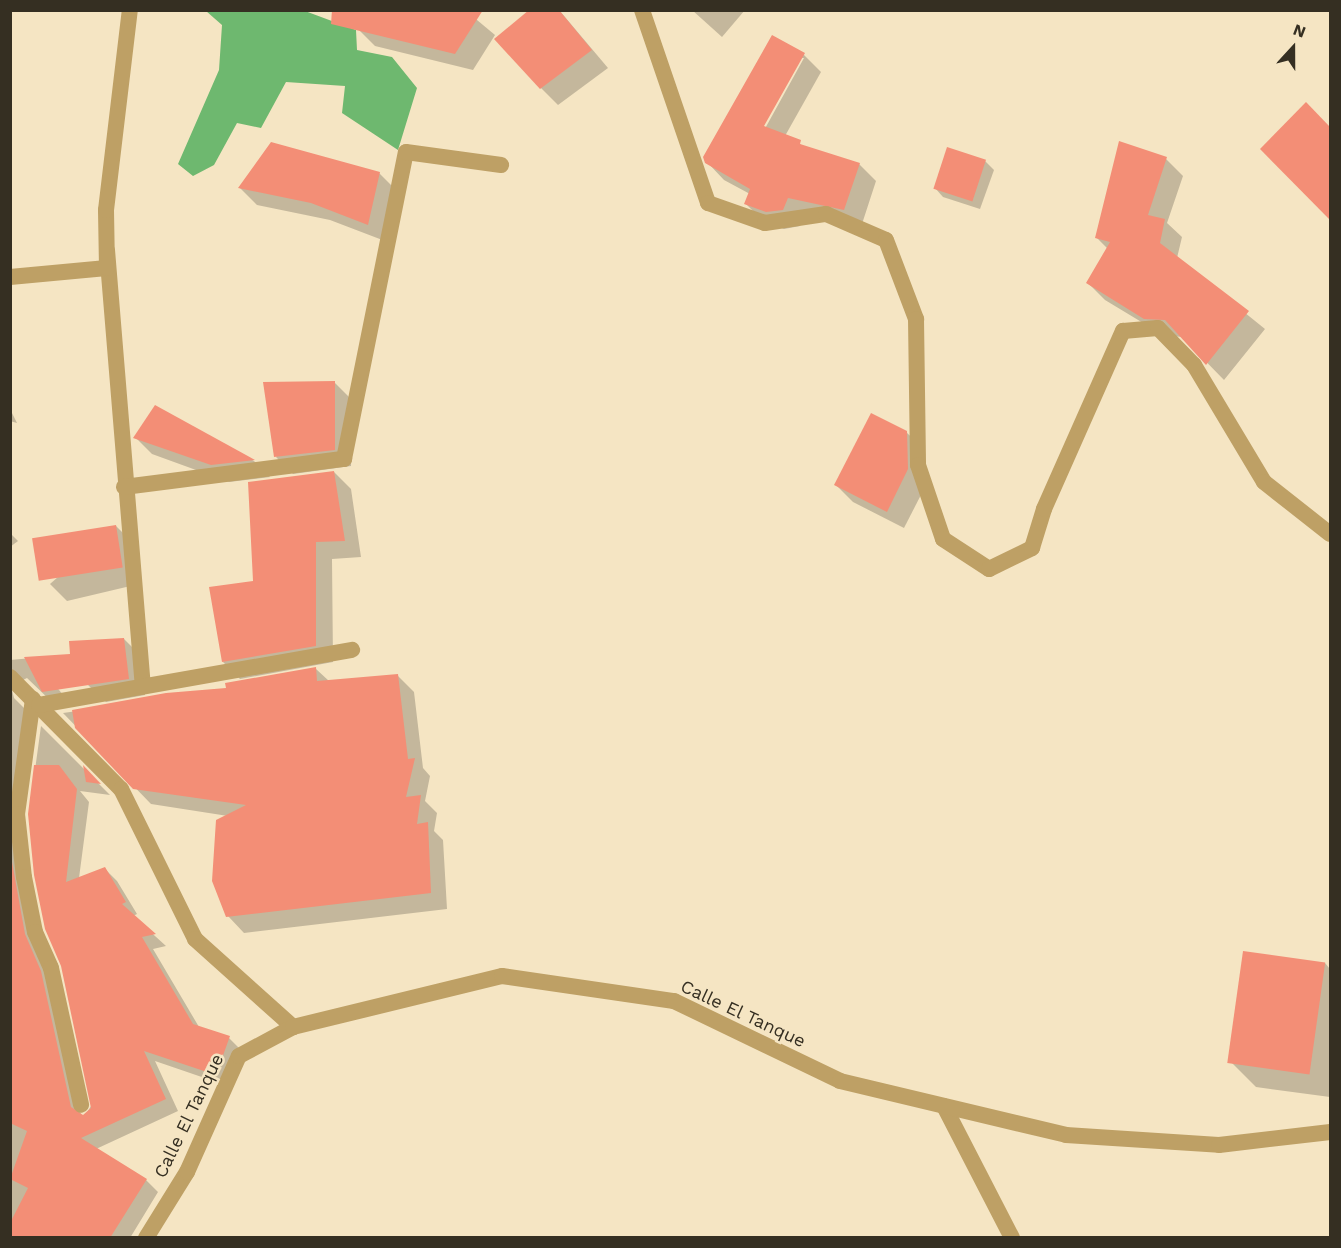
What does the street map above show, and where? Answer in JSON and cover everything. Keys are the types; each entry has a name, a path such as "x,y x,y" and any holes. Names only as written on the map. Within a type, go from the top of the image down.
{"street":[{"path":"130,10 105,210 124,487 143,687"},
{"path":"642,10 708,203 765,223 826,214 886,240 916,319 918,465 943,539 989,569 1032,548 1044,509 1123,331 1158,328 1194,365 1264,482 1330,534"},
{"path":"124,487 344,459 406,152 501,165"},
{"path":"10,277 107,268 107,250"},
{"path":"36,702 143,687 352,650"},
{"path":"10,677 121,789 195,939 293,1026"},
{"path":"36,702 17,814 24,877 35,932 51,968 81,1105"},
{"name":"Calle El Tanque","path":"146,1238 187,1172 239,1056 293,1026 502,976 674,1000 840,1081 1066,1135 1219,1145 1330,1132"},
{"path":"944,1106 1012,1238"}],"green space":[{"path":"206,11 305,11 356,30 357,50 392,57 417,88 398,150 342,113 345,86 286,82 261,128 237,123 214,165 193,176 178,164 219,70 222,25"}],"building":[{"path":"332,10 483,10 455,54 331,24"},
{"path":"529,10 559,10 592,50 540,89 494,39"},
{"path":"772,35 805,53 764,126 801,140 800,144 860,163 844,210 788,198 783,210 766,212 744,204 750,189 705,163 703,157"},
{"path":"1306,102 1330,127 1330,220 1260,149"},
{"path":"1119,141 1167,157 1148,215 1165,219 1160,243 1249,311 1206,365 1165,320 1144,319 1086,283 1110,242 1095,238"},
{"path":"271,142 380,172 368,225 311,203 238,188"},
{"path":"947,147 986,160 972,202 933,189"},
{"path":"335,381 335,450 274,457 263,382"},
{"path":"155,405 255,460 211,465 133,438"},
{"path":"871,413 907,431 908,469 887,512 834,485"},
{"path":"334,471 345,541 316,542 316,646 222,662 209,587 253,581 248,482"},
{"path":"116,525 123,567 39,581 32,538"},
{"path":"124,638 129,679 42,692 24,657 70,654 69,641"},
{"path":"316,667 317,681 398,674 408,759 415,758 406,797 421,795 417,824 428,822 431,893 226,917 212,881 216,820 246,805 133,789 75,728 72,710 166,693 226,688 225,683"},
{"path":"34,765 59,765 77,789 66,882 105,867 126,902 122,904 156,934 142,937 193,1024 230,1036 216,1075 144,1051 166,1099 81,1138 147,1179 110,1238 10,1238 10,1223 28,1188 10,1179 27,1131 10,1123 10,851 25,934 41,971 71,1107 83,1115 91,1108 61,966 45,929 34,875 28,814"},
{"path":"83,765 101,784 86,782"},
{"path":"1243,951 1325,963 1309,1074 1227,1063"}]}
